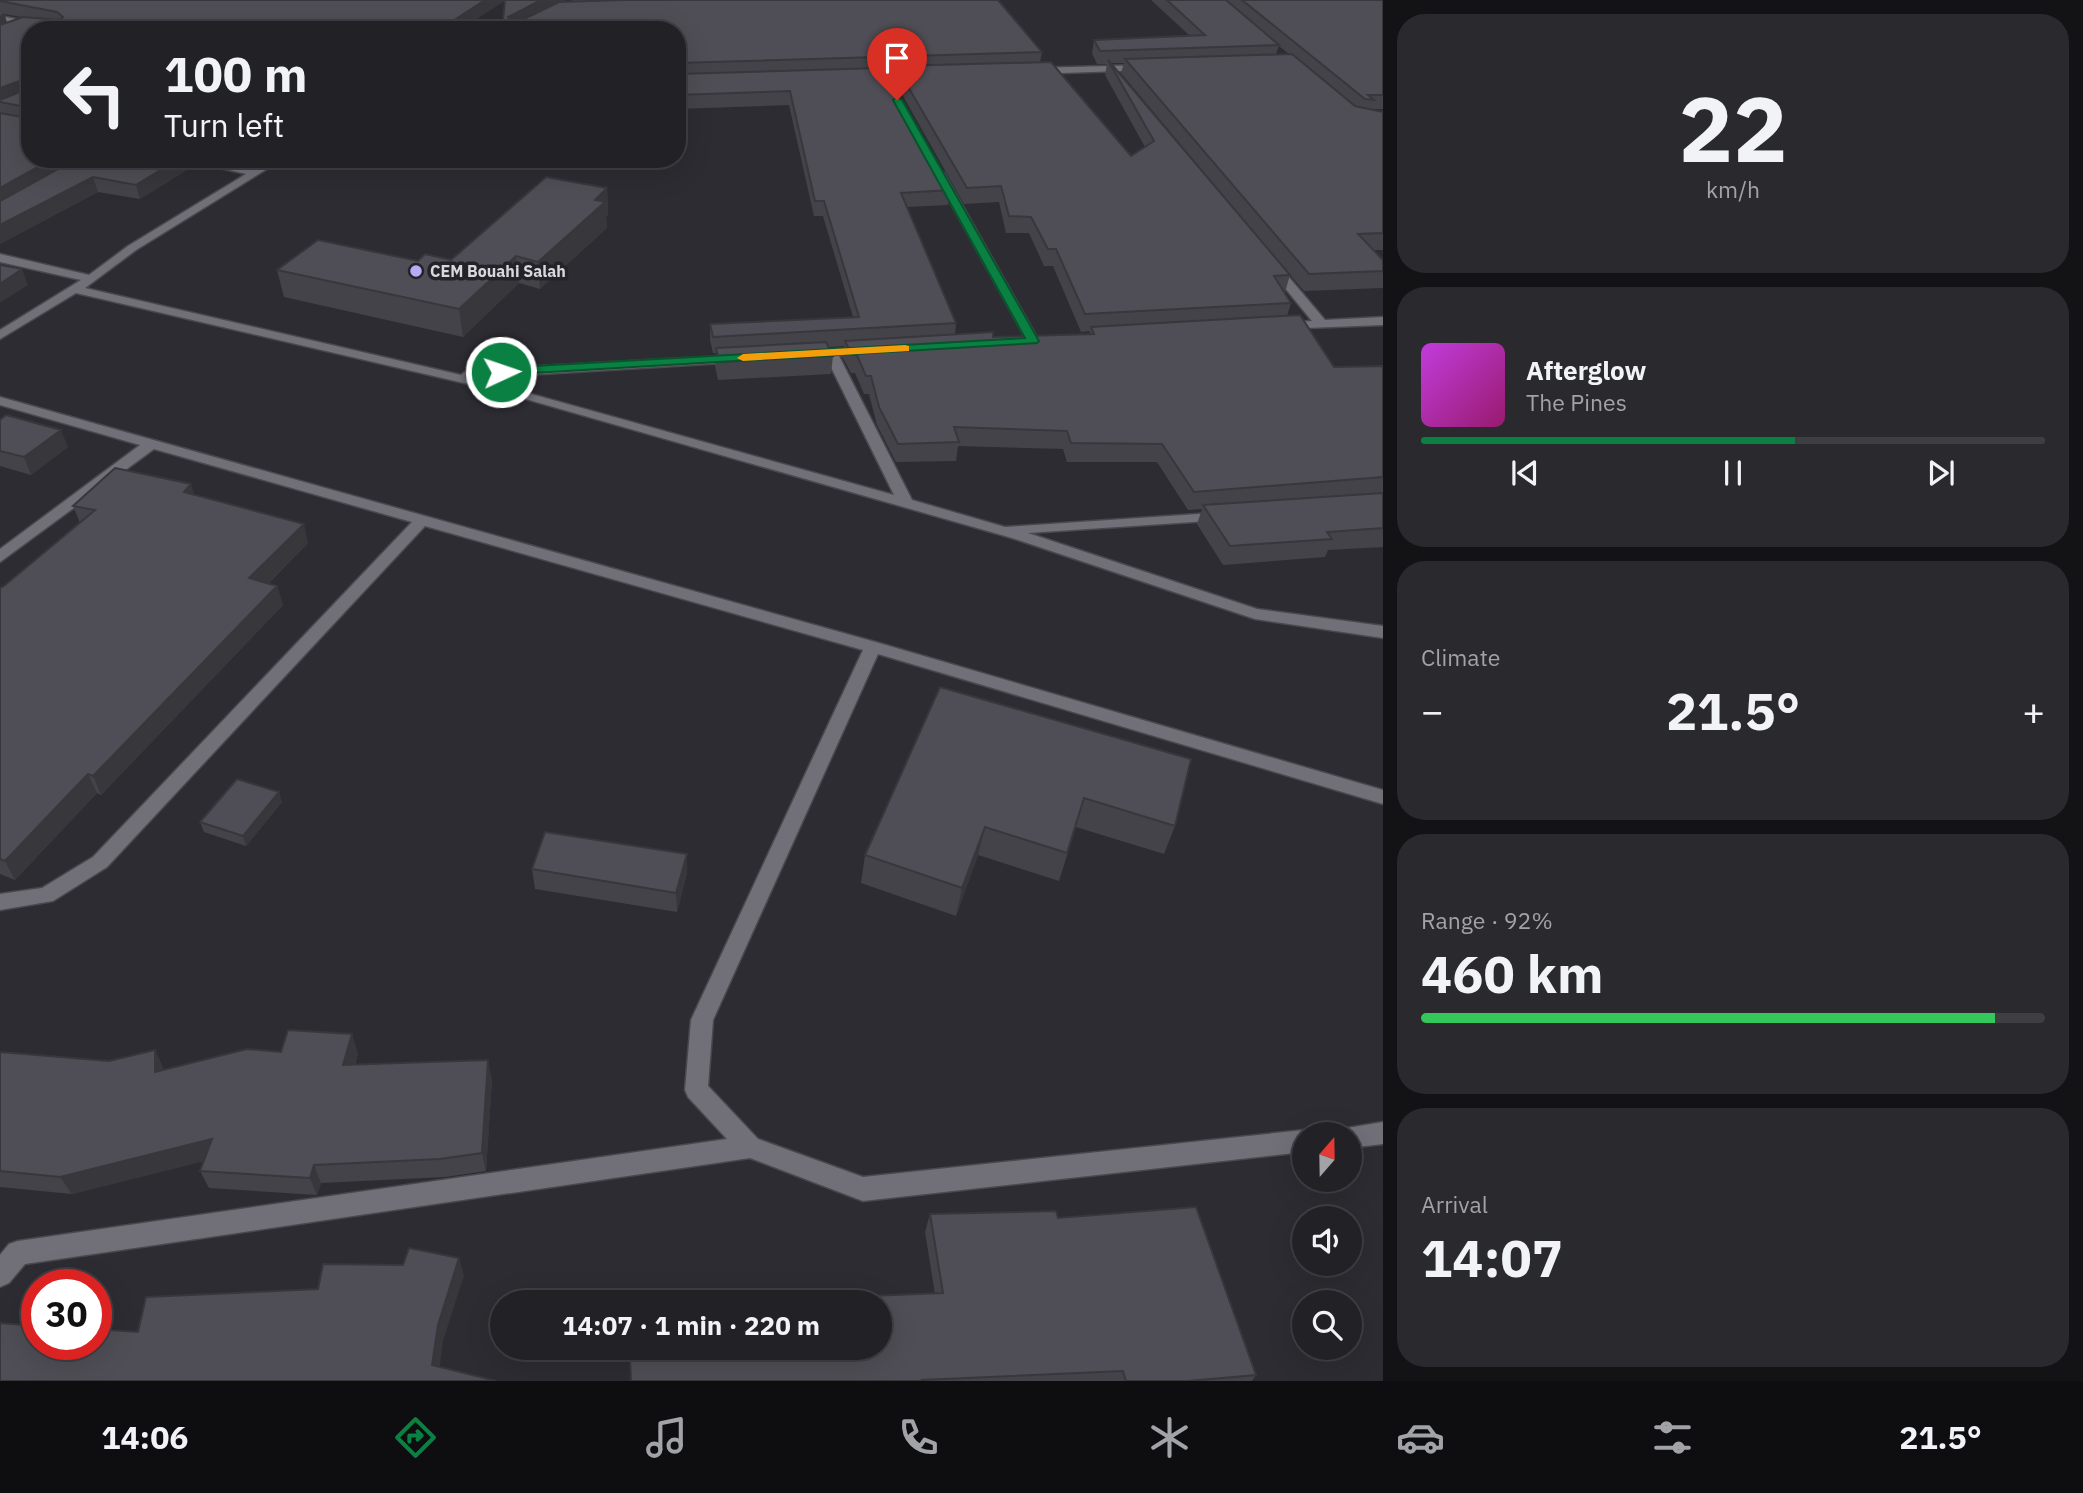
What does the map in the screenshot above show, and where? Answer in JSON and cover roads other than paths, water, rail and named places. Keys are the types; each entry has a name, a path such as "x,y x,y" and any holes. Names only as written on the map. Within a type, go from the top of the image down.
{"street":[{"path":"0,19 21,23"},
{"path":"9,32 21,26"},
{"path":"1016,72 1161,67"},
{"path":"1109,69 1118,79"},
{"path":"856,76 937,74"},
{"path":"884,76 890,88"},
{"path":"931,160 1033,341"},
{"path":"231,168 256,173"},
{"path":"0,335 91,279 132,248 264,168"},
{"path":"1260,250 1321,324"},
{"path":"0,258 91,279"},
{"path":"74,289 497,387 1000,530 1255,614 1383,632"},
{"path":"1266,327 1383,321"},
{"path":"790,355 885,349"},
{"path":"831,353 906,504"},
{"path":"446,375 748,358"},
{"path":"0,401 873,647 1383,797"},
{"path":"0,557 151,443"},
{"path":"1000,530 1233,514"},
{"path":"0,902 46,895 100,862 422,520"},
{"path":"873,647 702,1020 696,1090 750,1147 863,1189 1292,1143"},
{"path":"1362,1135 1383,1133"},
{"path":"0,1274 18,1253 750,1147"}],"place":[{"name":"CEM Bouahi Salah","path":"416,271"}]}
